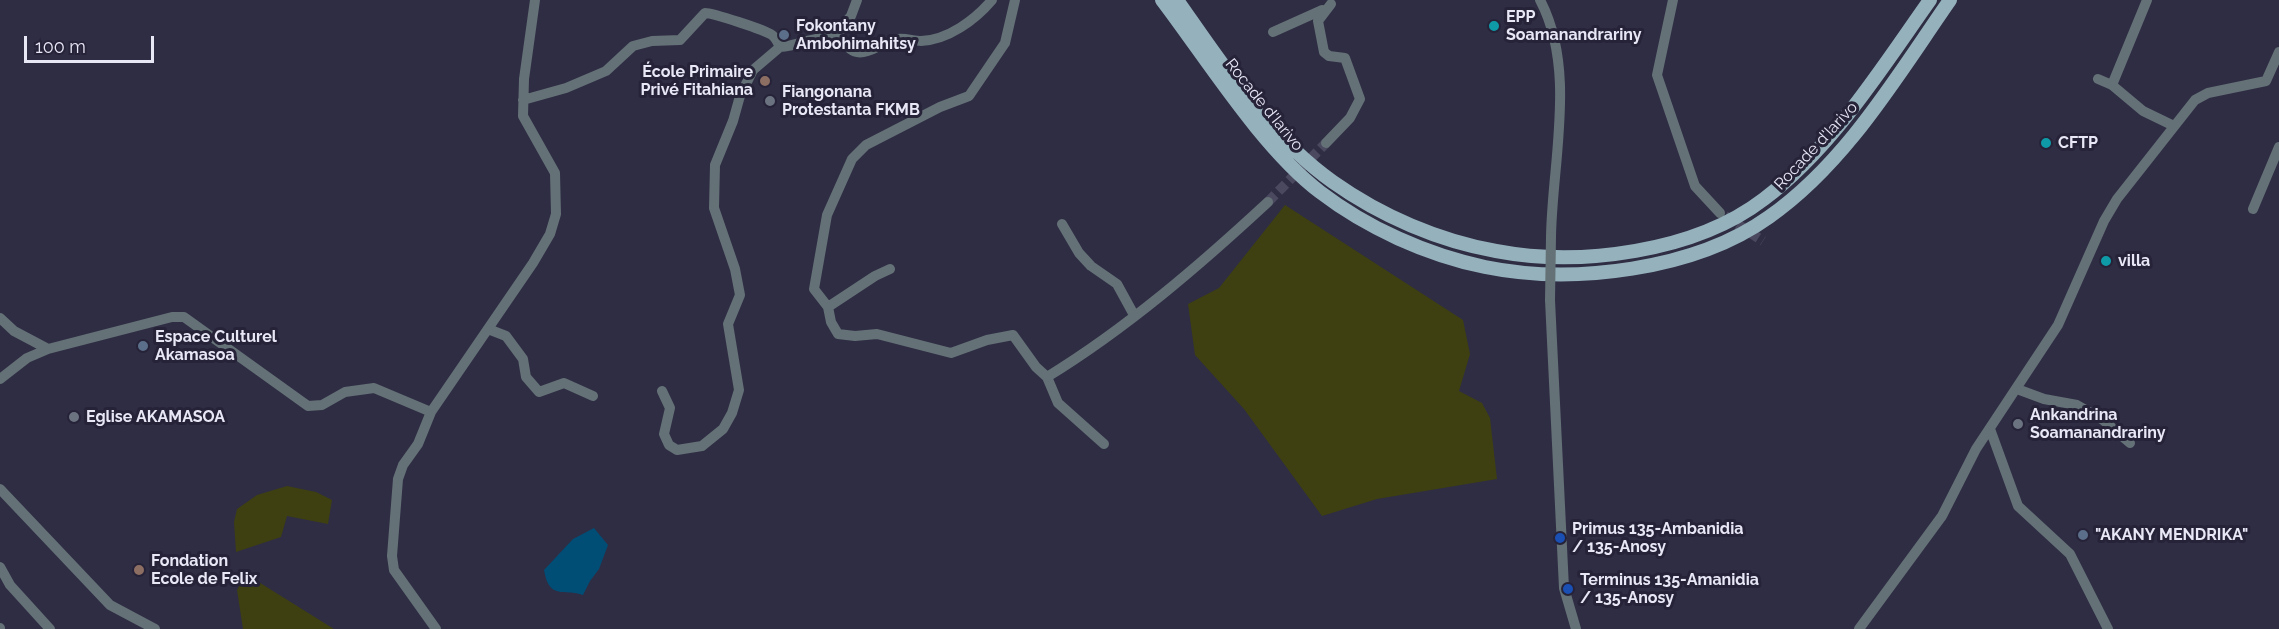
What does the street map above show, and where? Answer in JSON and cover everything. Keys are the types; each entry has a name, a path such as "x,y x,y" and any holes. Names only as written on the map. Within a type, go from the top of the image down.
{"main road":[{"name":"Rocade d'Iarivo","path":"1162,0 1279,153 1318,191 1358,218 1404,241 1486,267 1570,273 1635,268 1677,259 1740,235 1769,218 1816,175 1850,139 1950,0"},
{"name":"Rocade d'Iarivo","path":"1177,0 1269,121 1301,155 1334,183 1409,224 1466,244 1532,255 1580,255 1646,249 1684,239 1740,216 1763,201 1794,173 1830,134 1930,0"}],"street":[{"path":"436,629 394,570 392,556 399,479 403,465 418,444 431,412 539,253 550,234 556,214 555,173 528,129 523,116 536,0"},
{"path":"857,0 851,16 838,30 842,40 852,50 867,53 900,39 932,40 957,29 984,9 992,0"},
{"path":"1015,0 1005,43 969,96 940,107 866,145 852,159 827,214 814,290 828,307 831,322 838,334 855,336 877,334 951,354 987,340 1013,335 1036,367 1047,377 1058,403 1104,444"},
{"path":"1540,0 1551,21 1559,87 1560,146 1552,208 1550,300 1564,588 1576,629"},
{"path":"1673,0 1658,75 1695,186 1720,213"},
{"path":"2112,85 2147,0"},
{"path":"1273,32 1317,13 1334,2"},
{"path":"1326,143 1350,118 1360,99 1345,58 1329,56 1324,52 1317,21 1334,2"},
{"path":"523,100 566,88 606,71 633,46 652,41 680,40 705,13 717,13 726,20 763,30 774,36 780,47"},
{"path":"662,391 670,408 663,434 669,445 677,450 702,446 723,429 732,413 739,390 728,324 740,295 735,269 714,208 715,165 733,121 740,96 753,70 780,47 793,46 826,36 842,40"},
{"path":"1859,629 1942,516 1976,449 2062,316 2104,221 2117,199 2195,100 2208,93 2266,81 2279,52"},
{"path":"2098,79 2112,85 2143,111 2174,126"},
{"path":"2253,209 2279,147"},
{"path":"1047,377 1076,359 1134,315 1268,202"},
{"path":"1062,224 1079,253 1090,266 1117,284 1134,315"},
{"path":"828,307 875,276 890,269"},
{"path":"0,379 27,358 48,349 172,317 184,317 308,406 322,405 345,392 374,388 431,412"},
{"path":"0,318 14,331 48,349"},
{"path":"488,329 506,336 523,359 526,377 539,392 564,383 593,396"},
{"path":"2017,388 2044,399 2078,405 2103,420 2130,443"},
{"path":"1990,429 2018,506 2070,554 2108,629"},
{"path":"0,489 110,605 155,629"},
{"path":"0,567 10,585 50,629"}],"shaded area":[{"path":"1285,205 1463,320 1470,354 1459,391 1482,403 1490,418 1497,479 1377,499 1322,516 1244,409 1195,355 1188,304 1219,288"},
{"path":"287,486 316,492 332,500 328,524 287,516 281,537 236,552 234,522 237,509 257,495"},
{"path":"243,579 257,581 334,629 243,629 237,590"}],"water":[{"path":"594,528 608,545 599,569 583,595 554,590 546,580 544,570 573,539"}],"tunnel":[{"path":"1268,202 1326,143"},
{"path":"1725,216 1763,241"}],"place":[{"name":"EPP Soamanandrariny","path":"1494,26"},
{"name":"Fokontany Ambohimahitsy","path":"784,35"},
{"name":"École Primaire Privé Fitahiana","path":"765,81"},
{"name":"Fiangonana Protestanta FKMB","path":"770,101"},
{"name":"CFTP","path":"2046,143"},
{"name":"villa","path":"2106,261"},
{"name":"Espace Culturel Akamasoa","path":"143,346"},
{"name":"Eglise AKAMASOA","path":"74,417"},
{"name":"Ankandrina Soamanandrariny","path":"2018,424"},
{"name":"\"AKANY MENDRIKA\"","path":"2083,535"},
{"name":"Primus 135-Ambanidia / 135-Anosy","path":"1560,538"},
{"name":"Fondation Ecole de Felix","path":"139,570"},
{"name":"Terminus 135-Amanidia / 135-Anosy","path":"1568,589"}]}
